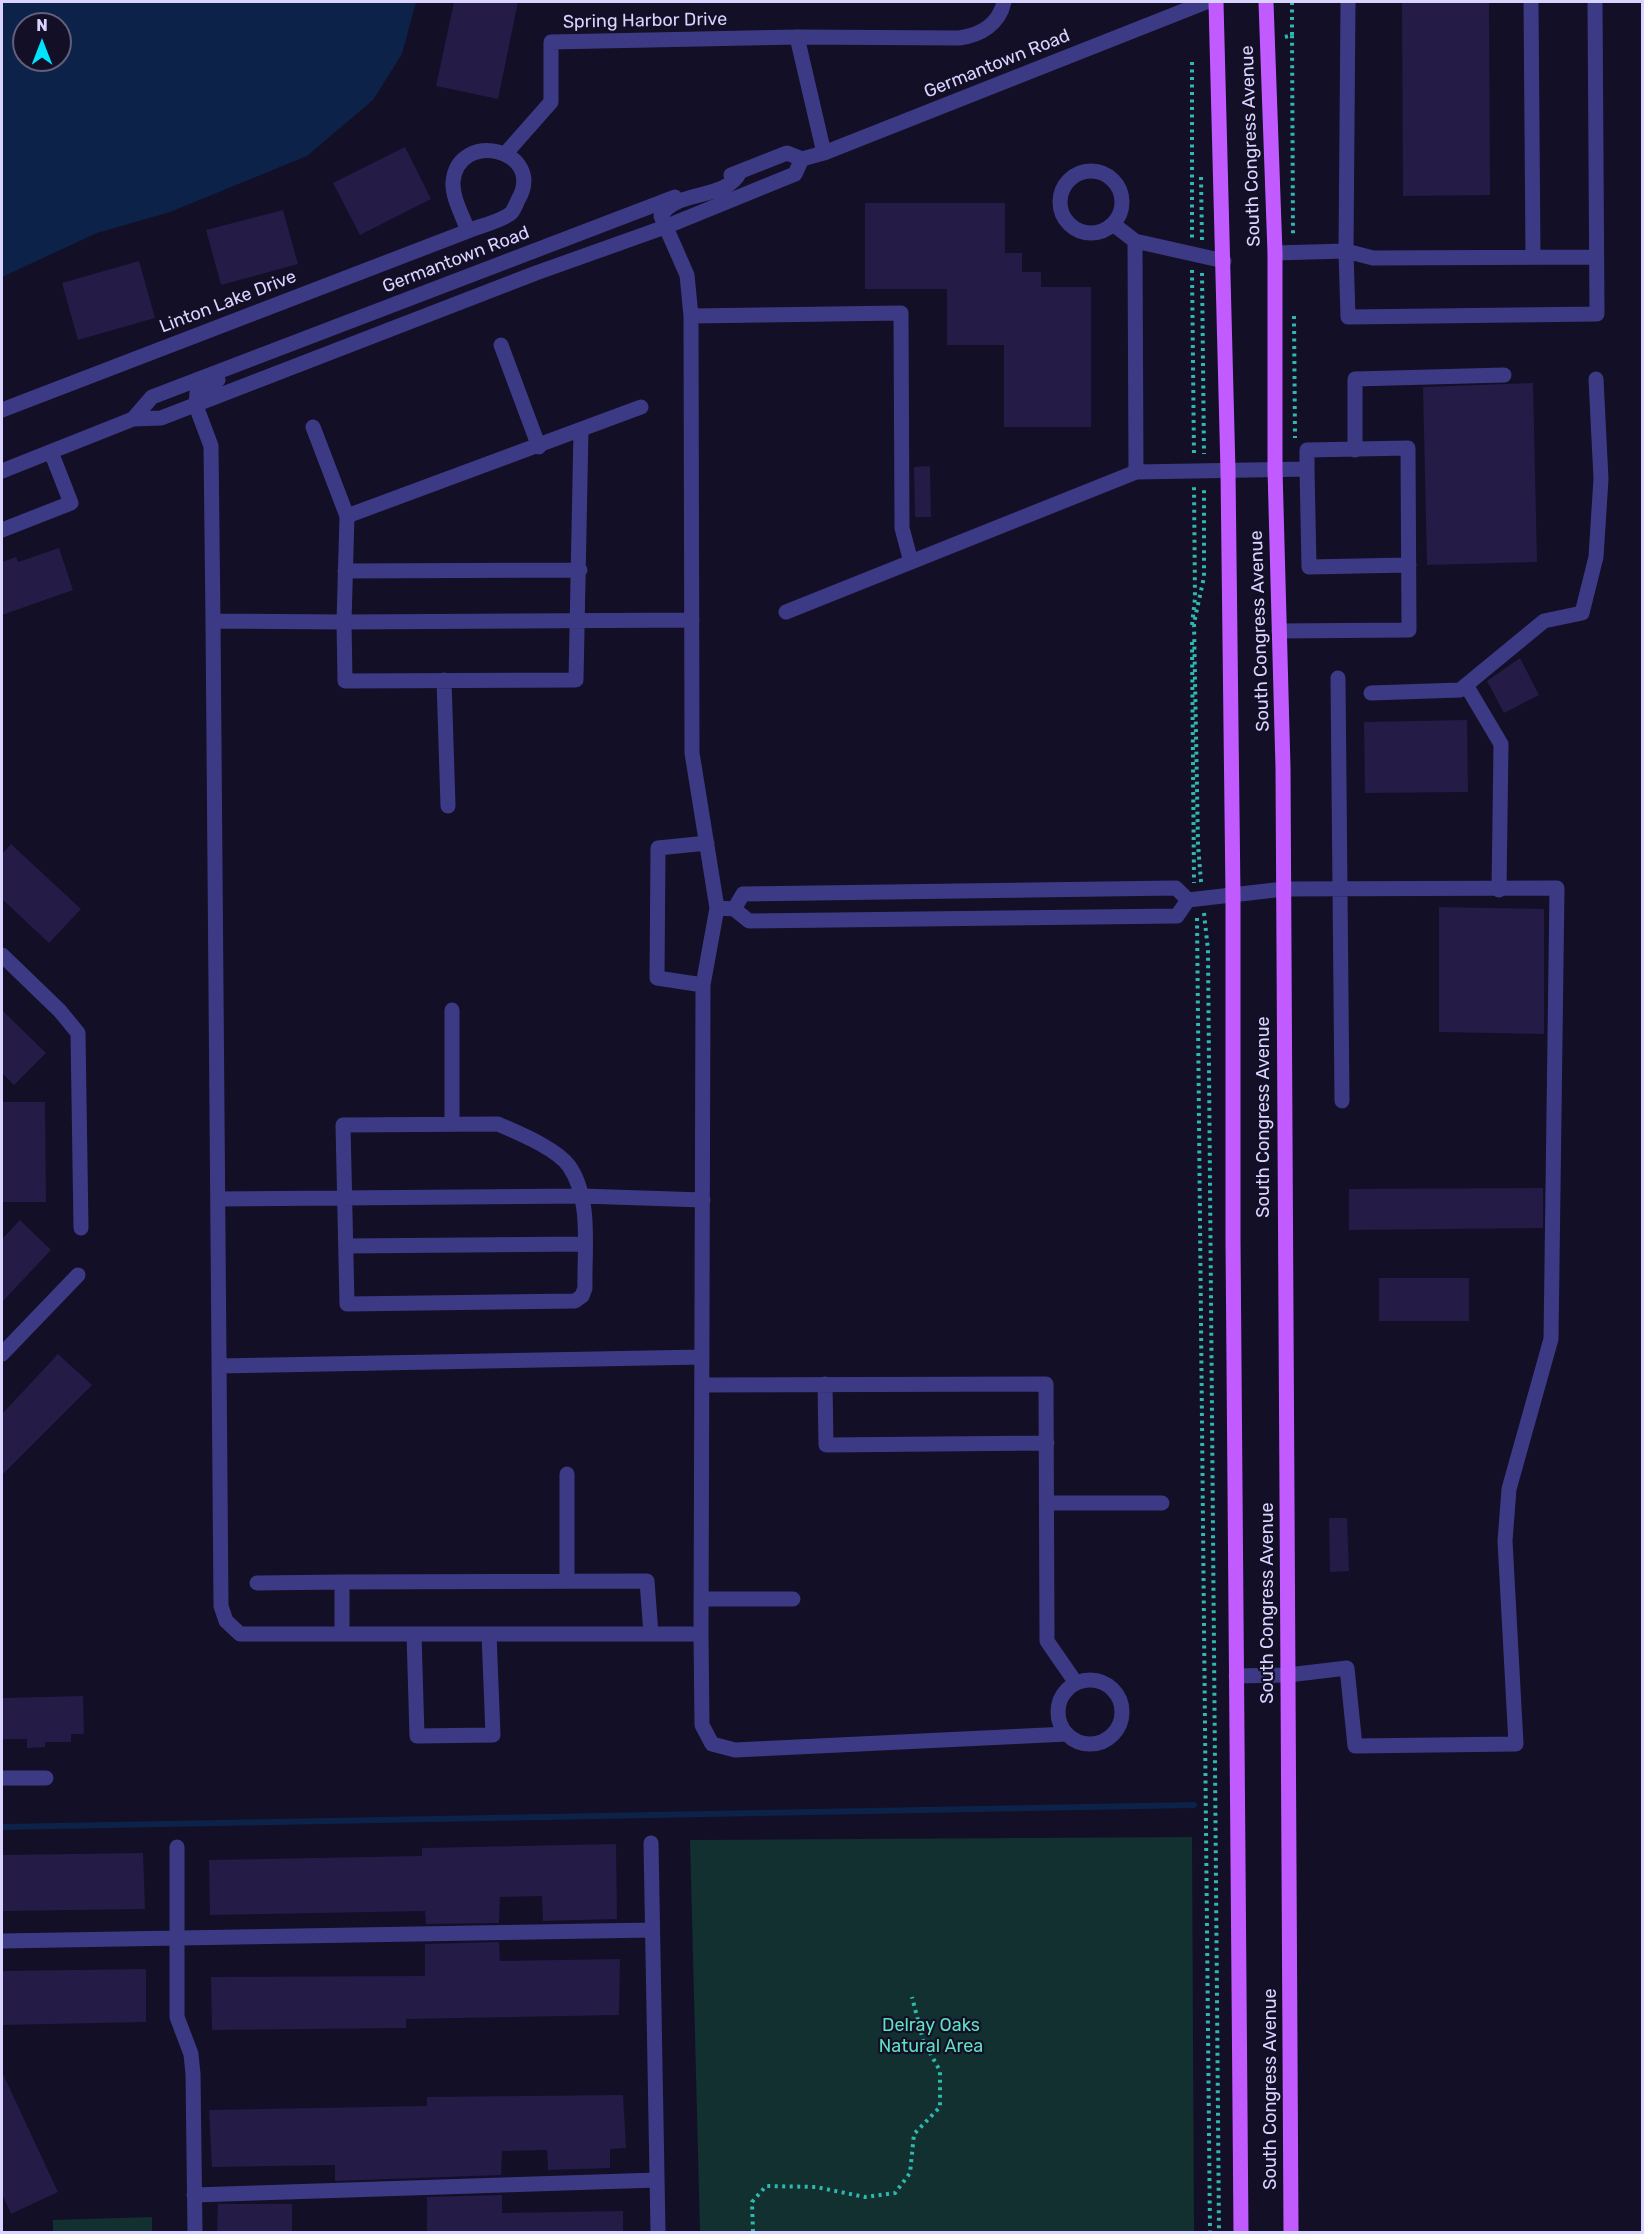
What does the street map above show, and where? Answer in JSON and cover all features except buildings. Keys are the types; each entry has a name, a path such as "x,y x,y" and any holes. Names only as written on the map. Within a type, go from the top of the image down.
{"main road":[{"name":"South Congress Avenue","path":"1216,2 1228,471 1233,896 1241,2232"},
{"name":"South Congress Avenue","path":"1266,2 1275,253 1275,469 1284,889 1292,2232"}],"street":[{"name":"Spring Harbor Drive","path":"506,153 551,102 551,42 797,37 959,38 974,36 986,29 996,19 1004,2"},
{"name":"Germantown Road","path":"133,419 152,397 787,153 802,159 824,153 1206,2"},
{"path":"1348,2 1346,251 1348,317 1597,314 1595,2"},
{"path":"1531,2 1533,257"},
{"path":"797,37 824,153"},
{"path":"468,231 453,183 457,169 466,158 478,151 492,150 506,153"},
{"name":"Linton Lake Drive","path":"2,410 511,213 524,189 523,176 517,163 506,153"},
{"name":"Germantown Road","path":"2,471 133,419 161,418 195,406 665,226 795,174 802,159"},
{"path":"740,172 736,180 726,186 664,210 661,216 687,275 691,316 692,753 717,908 704,985 702,1725 712,1744 735,1750 1067,1734 1086,1743 1097,1743 1115,1731 1120,1721 1122,1710 1114,1691 1096,1681 1077,1683 1068,1688 1058,1706 1058,1716 1067,1734"},
{"path":"1086,172 1095,172 1112,180 1121,197 1121,207 1113,224 1096,233 1077,230 1069,224 1060,207 1060,198 1069,181 1086,172"},
{"path":"1113,224 1135,241 1224,261"},
{"path":"1135,241 1136,472"},
{"path":"1275,253 1346,251 1373,258 1596,257"},
{"path":"369,314 367,322 205,386 197,393 195,406 211,446 221,1606 226,1621 240,1634 701,1634"},
{"path":"691,316 901,314 903,528 911,562"},
{"path":"501,345 539,447"},
{"path":"1355,450 1355,379 1504,375"},
{"path":"1371,693 1460,690 1544,621 1582,613 1596,557 1601,479 1596,379"},
{"path":"347,516 539,447 641,407"},
{"path":"313,427 347,516 345,681 576,680 581,430"},
{"path":"1279,631 1409,630 1409,565 1408,448 1307,450 1309,567 1409,565"},
{"path":"2,530 71,503 51,452"},
{"path":"786,612 1136,472 1307,469"},
{"path":"345,571 580,570"},
{"path":"213,621 692,620"},
{"path":"1338,678 1342,1101"},
{"path":"444,680 448,806"},
{"path":"1466,685 1501,744 1499,890"},
{"path":"704,985 657,978 658,848 707,843"},
{"path":"734,909 743,894 1176,888 1195,899 1284,889 1557,888 1551,1339 1509,1490 1505,1541 1516,1744 1355,1746 1347,1668 1288,1675 1236,1676"},
{"path":"1074,890 1075,917"},
{"path":"939,892 940,918"},
{"path":"803,893 804,920"},
{"path":"717,908 734,909 749,921 1177,916 1195,899"},
{"path":"2,955 60,1011 78,1033 81,1228"},
{"path":"452,1010 452,1123"},
{"path":"452,1123 498,1124 538,1143 568,1165 582,1196 585,1288 582,1296 576,1301 347,1304 343,1125 452,1123"},
{"path":"218,1199 582,1196 703,1200"},
{"path":"346,1246 584,1245"},
{"path":"2,1354 78,1275"},
{"path":"219,1366 702,1357"},
{"path":"825,1384 826,1444 1047,1443"},
{"path":"702,1385 1046,1384 1047,1641 1077,1683"},
{"path":"567,1474 567,1581"},
{"path":"1047,1503 1162,1503"},
{"path":"258,1582 647,1581 651,1634"},
{"path":"342,1582 342,1634"},
{"path":"701,1599 793,1599"},
{"path":"414,1634 417,1736 493,1735 489,1634"},
{"path":"2,1778 46,1778"},
{"path":"651,1843 658,2232"},
{"path":"177,1847 177,2017 191,2054 193,2074 195,2232"},
{"path":"2,1941 652,1930"},
{"path":"194,2195 657,2180"}],"path":[{"path":"1292,2 1292,35"},
{"path":"1192,62 1199,472 1196,598 1192,621 1192,858 1198,960 1210,2232"},
{"path":"1201,175 1197,255 1199,472 1204,577 1194,623 1198,844 1195,899 1208,961 1219,2232"},
{"path":"753,2232 752,2202 766,2186 816,2187 865,2197 895,2193 910,2173 914,2134 940,2107 940,2071 923,2040 912,1997"}],"green space":[{"name":"Delray Oaks Natural Area","path":"1192,1837 1194,2232 700,2232 690,1840"},
{"path":"152,2217 152,2232 53,2232 53,2220"}],"water":[{"path":"2,2 416,2 402,54 373,100 307,156 170,212 97,233 2,277"}],"waterway":[{"path":"2,1827 1194,1805"}]}
